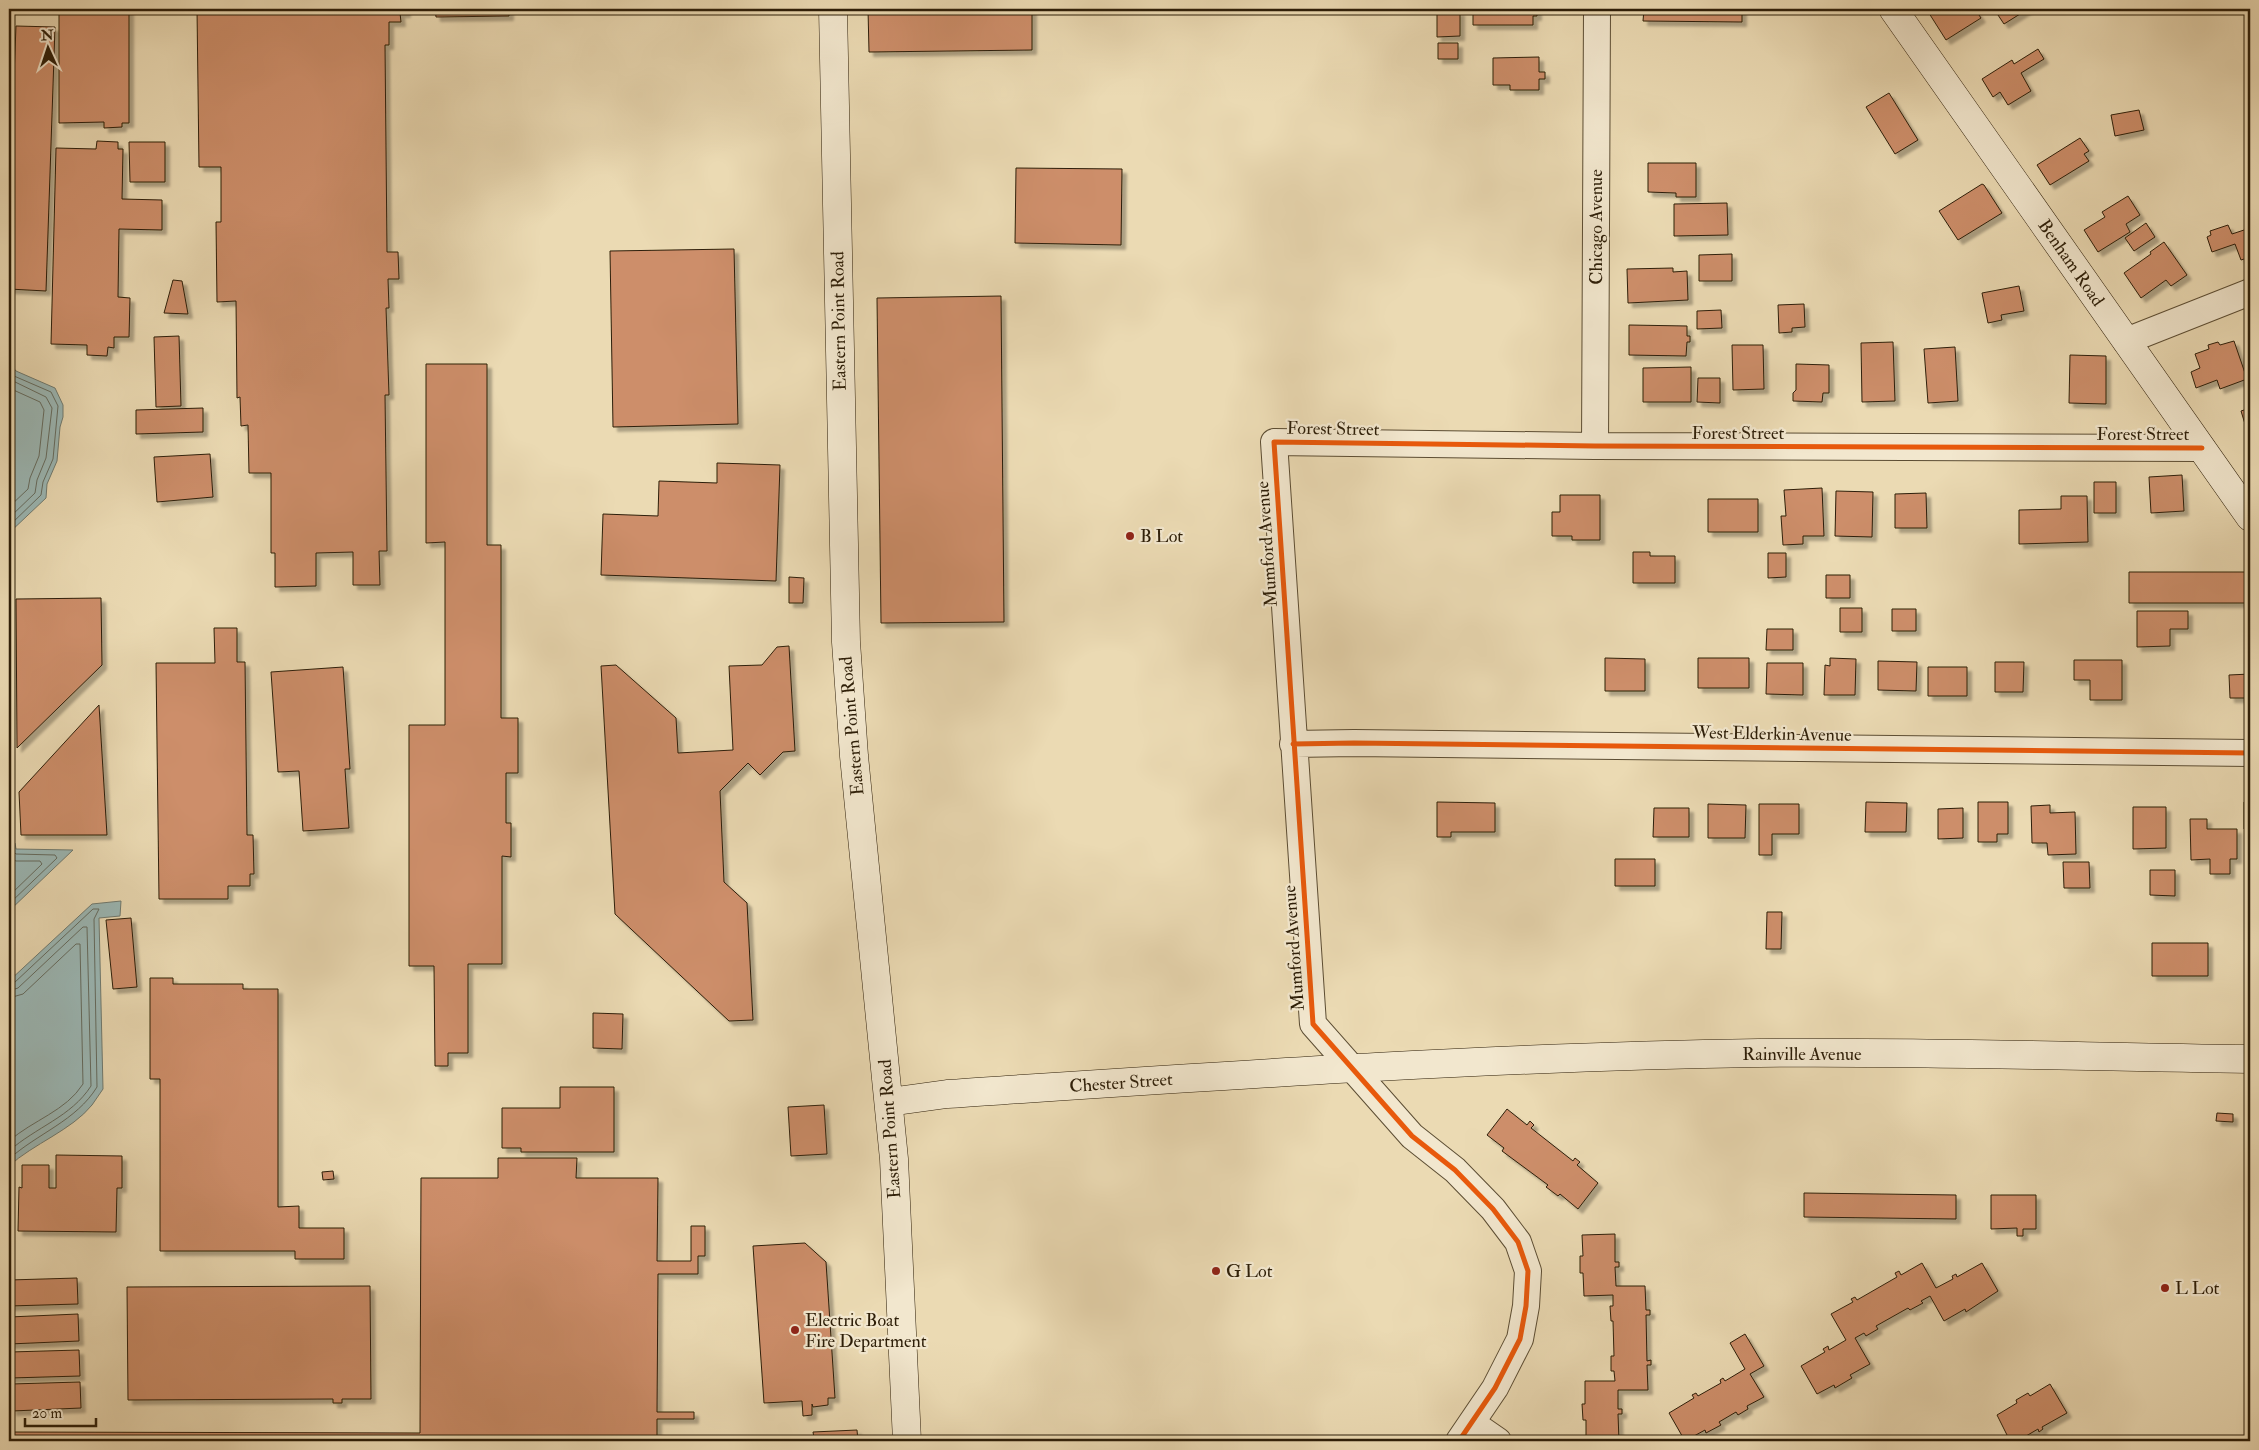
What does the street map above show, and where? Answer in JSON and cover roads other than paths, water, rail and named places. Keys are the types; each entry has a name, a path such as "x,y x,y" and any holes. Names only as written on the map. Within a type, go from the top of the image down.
{"main road":[{"name":"Eastern Point Road","path":"833,9 846,642 854,756 889,1102 907,1441"},
{"name":"Benham Road","path":"1892,9 2250,517"},
{"name":"Rainville Avenue","path":"1354,1068 1527,1059 1761,1053 2250,1059"},
{"name":"Chester Street","path":"889,1102 947,1094 1354,1068"}],"street":[{"name":"Chicago Avenue","path":"1595,446 1597,9"},
{"path":"2126,341 2250,292"},
{"name":"Forest Street","path":"1274,442 1595,446 2202,448"},
{"name":"Mumford Avenue","path":"1274,442 1313,1024 1354,1068 1412,1136 1455,1170 1493,1209 1518,1242 1528,1271 1526,1306 1520,1339 1495,1388 1465,1432"},
{"name":"West Elderkin Avenue","path":"1293,744 1354,743 2250,753"},
{"path":"1465,1432 1498,1441"}],"water":[{"path":"9,355 11,365 16,371 55,388 63,405 63,417 60,427 57,461 47,484 46,498 9,533"},
{"path":"9,843 15,843 16,849 73,850 9,911"},
{"path":"121,901 120,916 99,918 103,1089 84,1114 9,1166 9,981 92,904"}],"place":[{"name":"B Lot","path":"1130,536"},
{"name":"G Lot","path":"1216,1271"},
{"name":"L Lot","path":"2165,1288"},
{"name":"Electric Boat Fire Department","path":"795,1330"}]}
